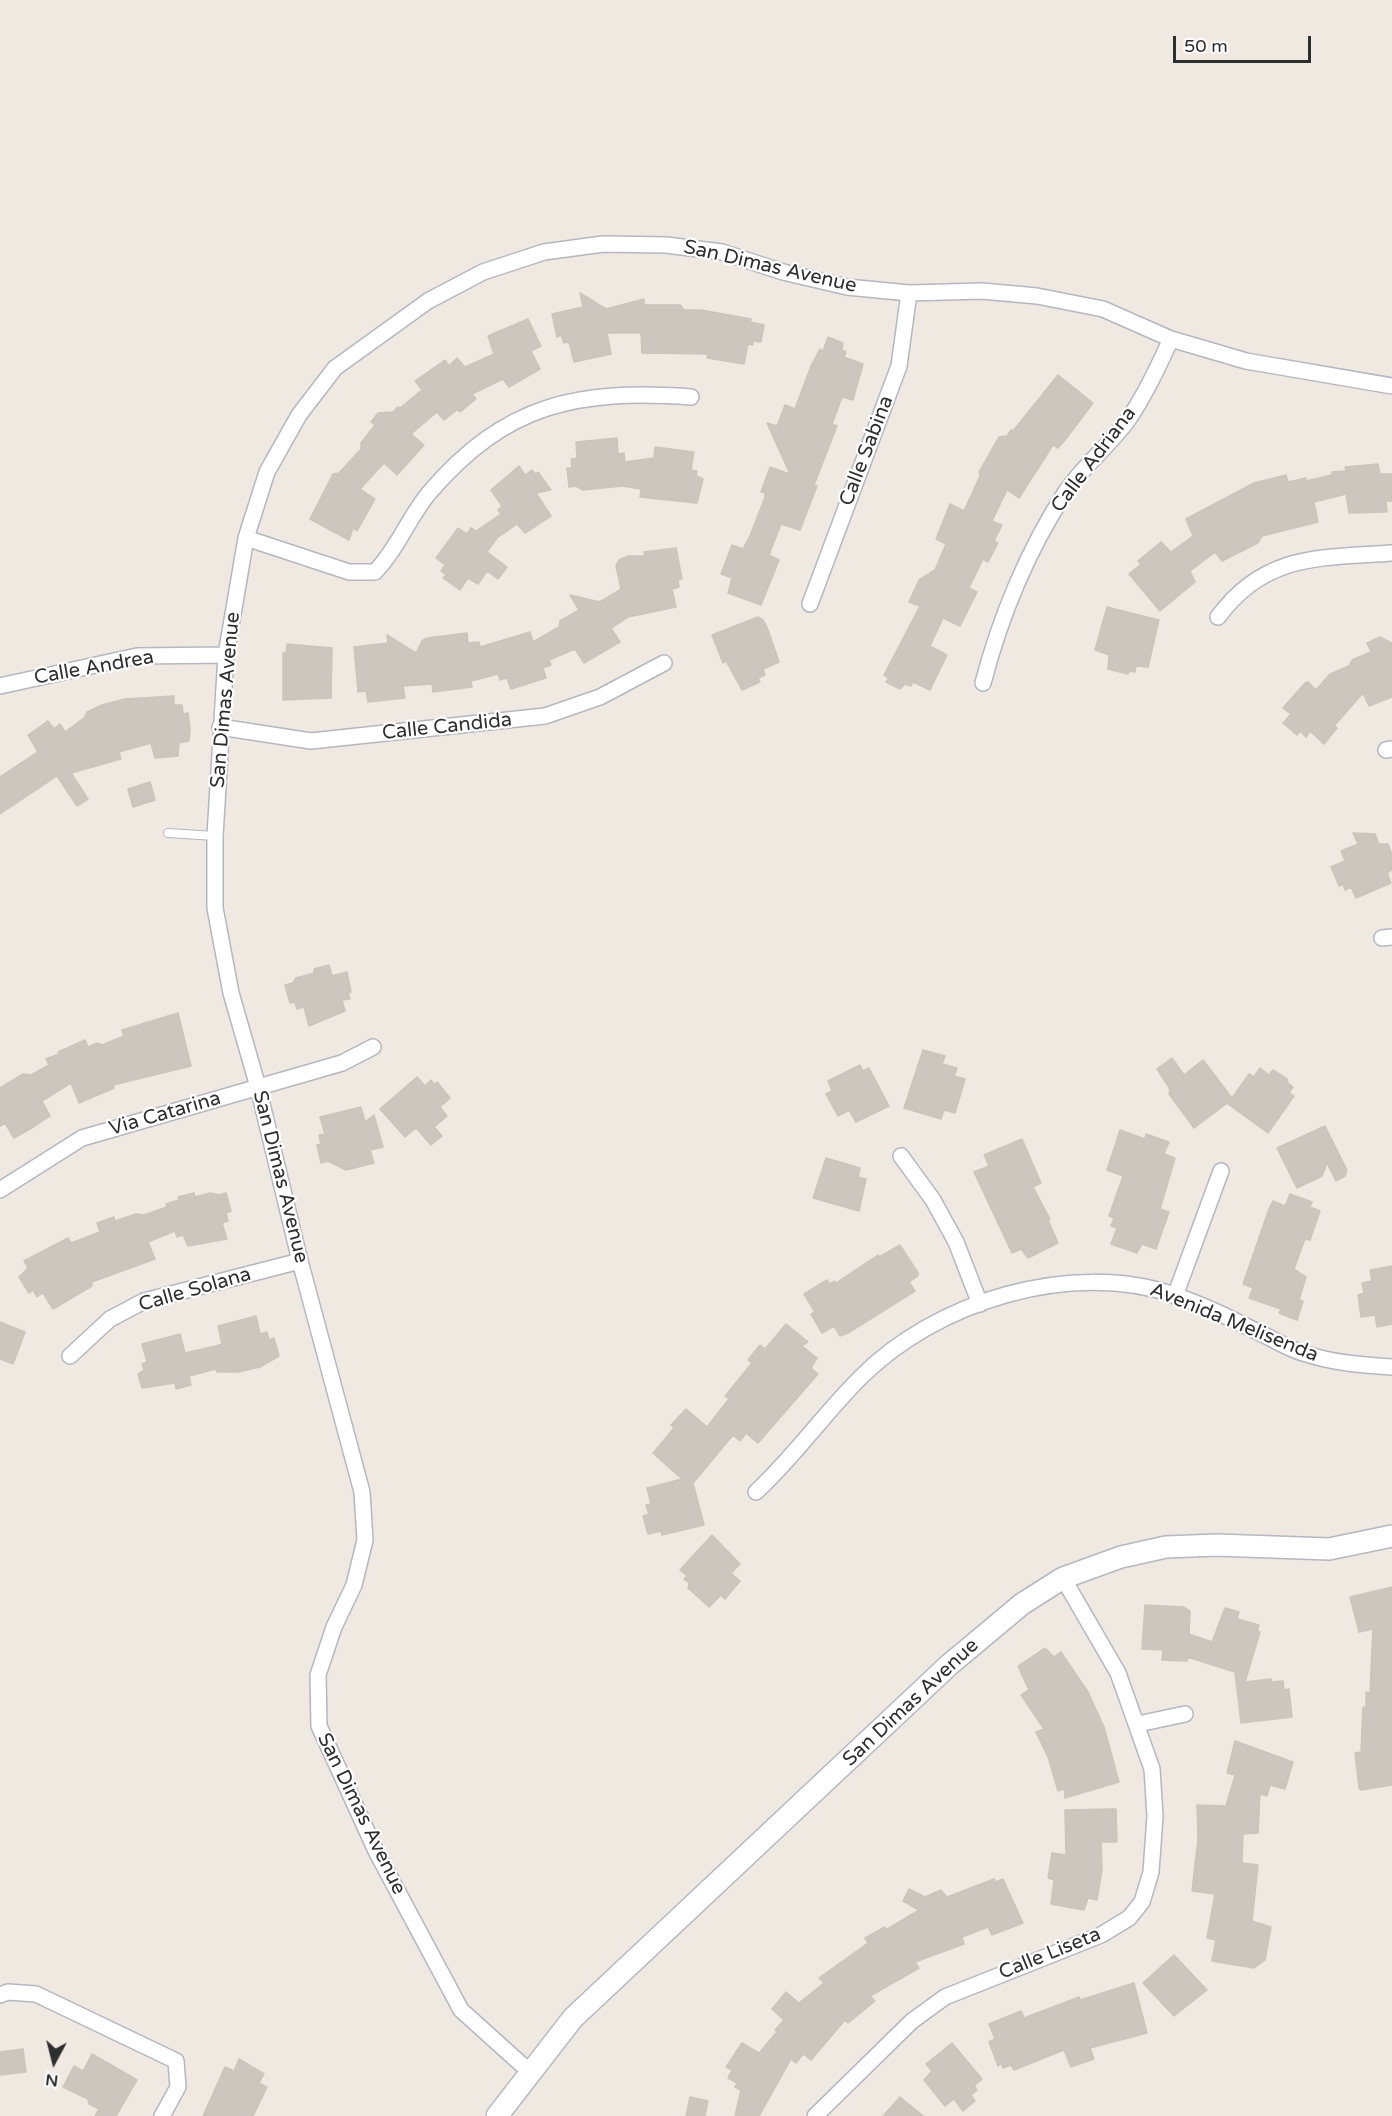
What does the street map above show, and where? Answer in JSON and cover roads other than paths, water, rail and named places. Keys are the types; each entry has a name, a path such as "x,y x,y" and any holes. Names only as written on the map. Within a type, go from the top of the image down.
{"street":[{"name":"San Dimas Avenue","path":"531,2073 461,2010 376,1851 319,1726 318,1675 334,1627 354,1585 365,1540 362,1492 300,1261 258,1087 231,993 215,908 215,836 226,655 246,538 267,472 299,415 335,369 428,301 483,272 544,252 603,244 666,245 722,252 783,272 847,287 909,293 982,291 1037,296 1103,309 1171,339 1246,361 1392,386"},
{"name":"Calle Sabina","path":"810,604 899,366 909,293"},
{"name":"Calle Adriana","path":"983,683 1007,611 1044,528 1066,491 1128,420 1150,383 1171,339"},
{"path":"246,538 349,572 375,572 391,556 428,495 464,456 502,428 545,408 591,397 637,393 692,397"},
{"path":"1218,617 1234,595 1259,578 1292,562 1334,555 1392,552"},
{"name":"Calle Andrea","path":"0,686 137,656 226,655"},
{"name":"Calle Candida","path":"220,727 311,741 545,716 600,697 664,663"},
{"name":"Via Catarina","path":"0,1190 82,1138 342,1063 373,1047"},
{"path":"901,1156 933,1200 956,1242 980,1304"},
{"path":"1175,1296 1221,1172"},
{"name":"Calle Solana","path":"70,1356 110,1319 144,1301 300,1261"},
{"name":"Avenida Melisenda","path":"756,1492 785,1465 860,1378 892,1351 933,1325 980,1304 1017,1291 1093,1281 1130,1283 1175,1296 1300,1353 1348,1365 1392,1367"},
{"name":"San Dimas Avenue","path":"496,2116 573,2018 949,1665 1022,1604 1063,1578 1121,1557 1166,1547 1217,1545 1329,1550 1392,1536"},
{"name":"Calle Liseta","path":"815,2116 912,2021 945,1997 1101,1935 1130,1918 1143,1902 1150,1872 1155,1816 1152,1769 1138,1724 1118,1673 1063,1578"},
{"path":"1138,1724 1185,1714"},
{"path":"0,1995 9,1992 36,1994 176,2061 178,2087 162,2116"}],"lane":[{"path":"168,832 215,836"}]}
